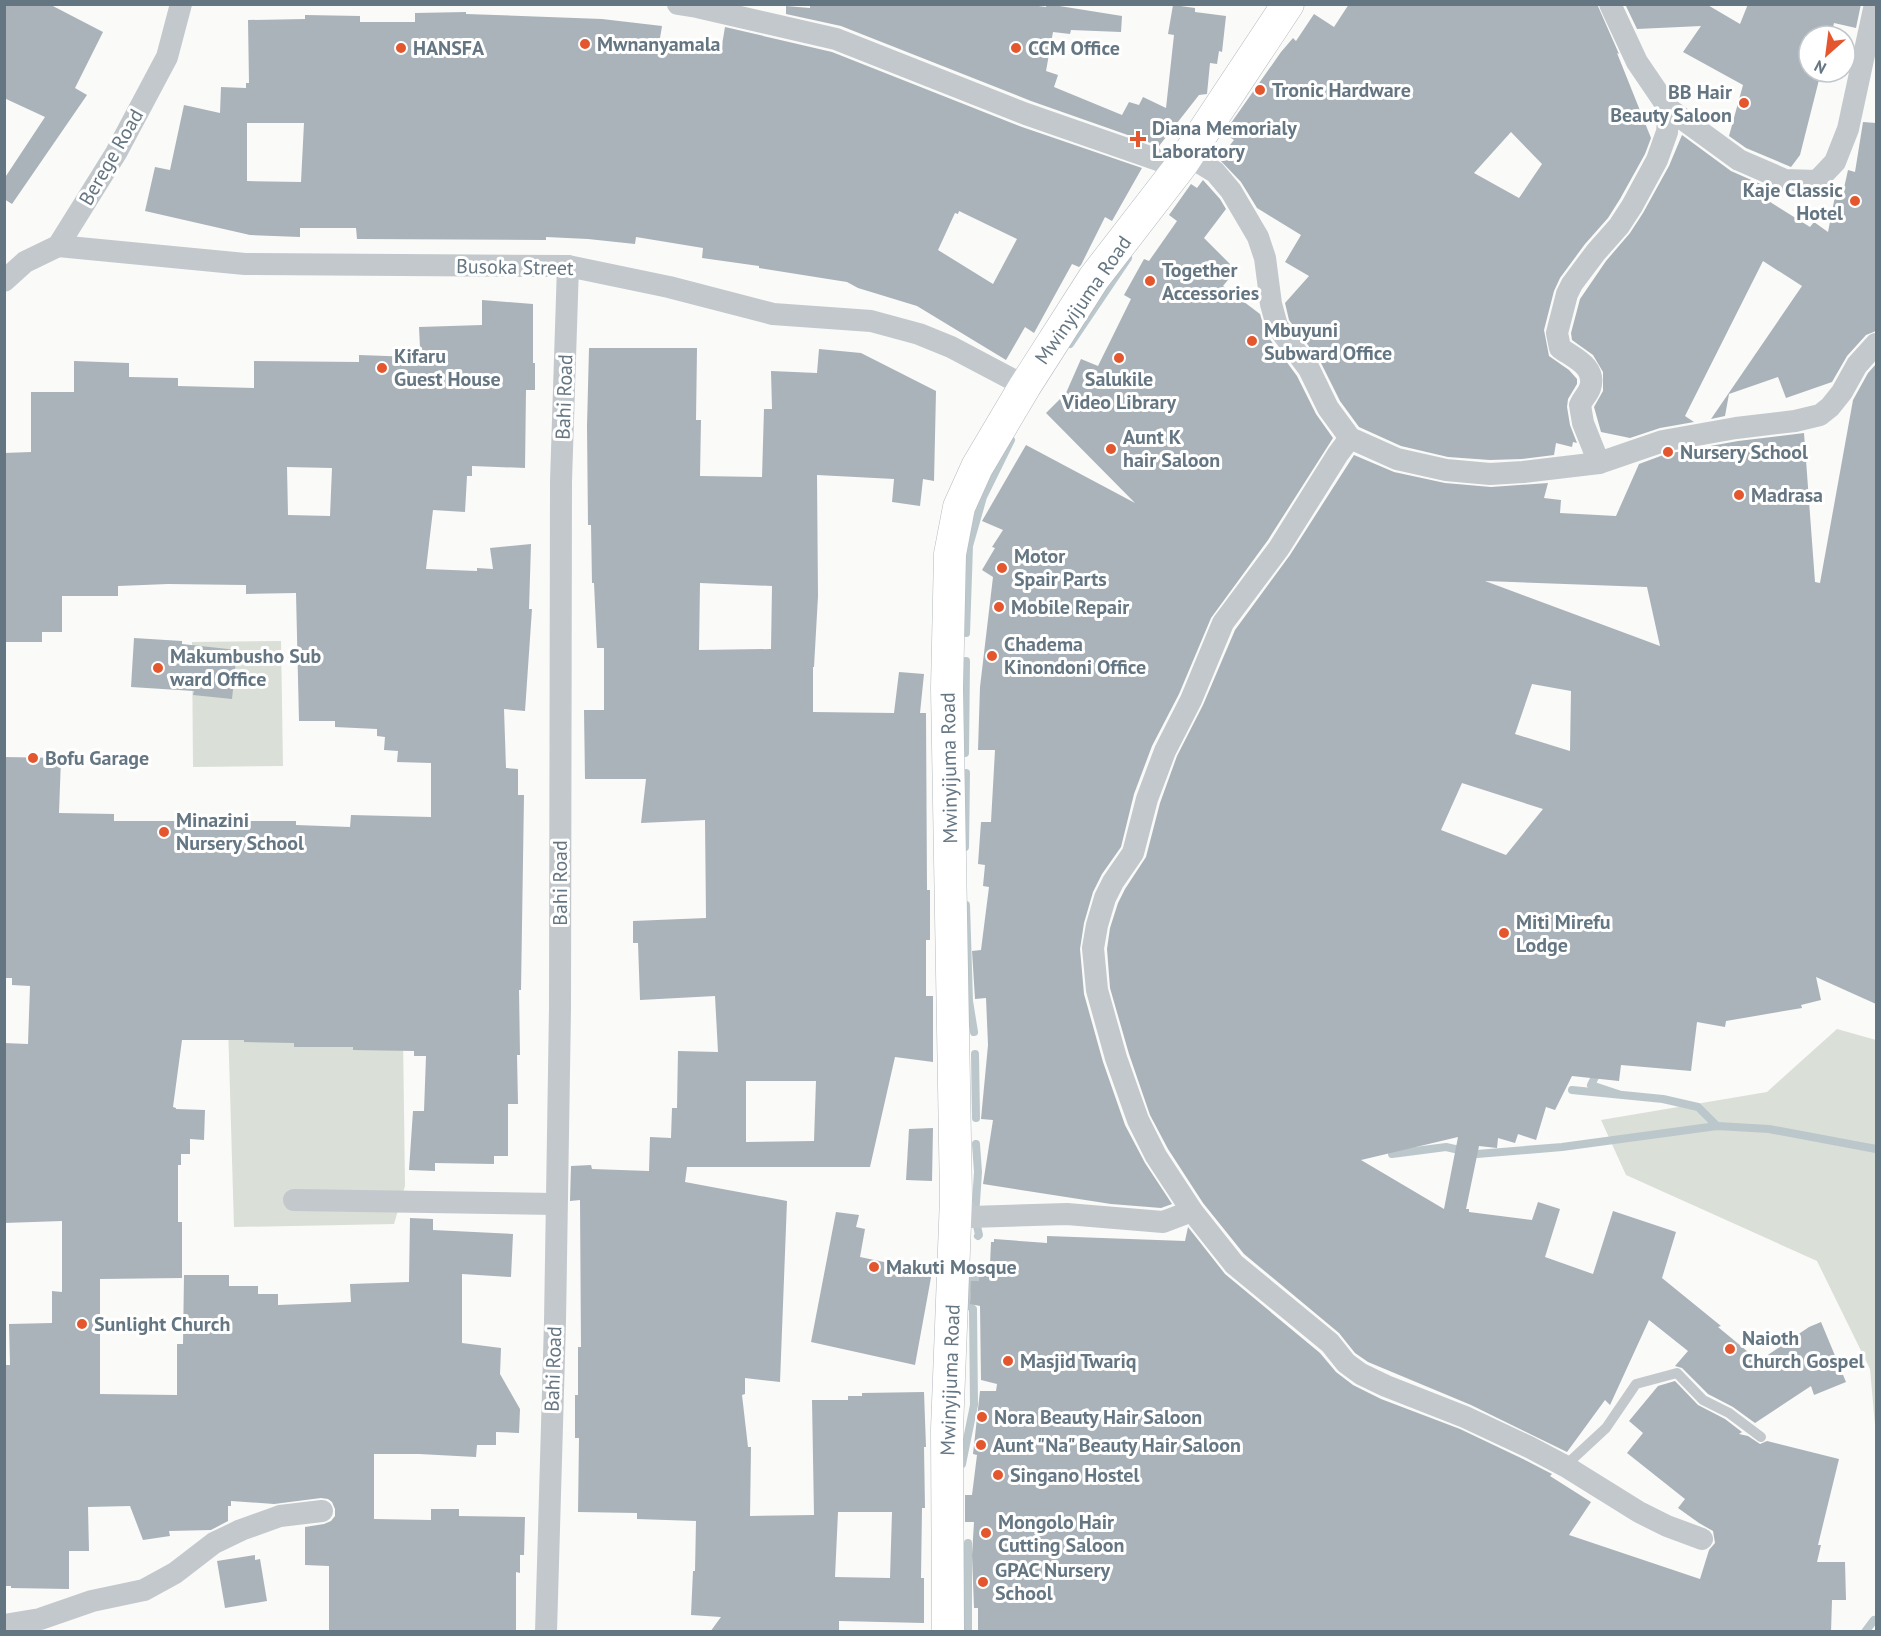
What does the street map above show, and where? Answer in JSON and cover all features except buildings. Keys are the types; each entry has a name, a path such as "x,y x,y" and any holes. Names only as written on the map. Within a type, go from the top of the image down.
{"street":[{"name":"Berege Road","path":"58,246 116,153 167,57 181,4"},
{"path":"678,4 836,39 1026,114 1154,159 1182,164 1197,161 1215,172 1231,191 1258,237 1265,258 1270,304 1277,326 1309,369 1328,408 1350,438 1397,459 1446,470 1490,474 1599,463 1664,441 1736,428 1795,421 1820,415 1842,392 1857,365 1876,344"},
{"name":"Mwinyijuma Road","path":"948,1632 947,1429 956,1198 947,688 950,554 958,507 976,467 1024,386 1094,278 1182,164 1288,4"},
{"path":"1610,4 1637,62 1669,110 1739,160 1785,180 1817,181 1835,162 1848,129 1875,4"},
{"path":"1599,463 1583,423 1580,405 1589,391 1591,376 1582,362 1560,348 1558,328 1572,284 1619,226 1657,160 1667,132 1669,110"},
{"name":"Busoka Street","path":"58,246 245,264 568,266 669,286 773,314 871,321 919,334 951,347 1024,386"},
{"path":"4,281 25,262 58,246"},
{"name":"Bahi Road","path":"546,1632 560,1008 561,481 568,266"},
{"path":"1350,438 1279,548 1223,623 1191,700 1165,751 1147,799 1133,853 1113,882 1096,925 1094,948 1097,990 1116,1058 1138,1120 1156,1156 1192,1211 1234,1264 1330,1343 1346,1363 1361,1374 1386,1386 1465,1417 1565,1466 1639,1512 1666,1526 1702,1539"},
{"path":"956,1198 970,1218 1067,1214 1163,1222 1192,1211"},
{"path":"294,1200 556,1204"},
{"path":"4,1625 40,1619 92,1601 144,1590 176,1573 214,1543 241,1530 280,1516 322,1512"}],"lane":[{"path":"1565,1466 1606,1428 1636,1384 1677,1373 1703,1400 1730,1413 1761,1437"}],"shaded area":[{"path":"281,641 283,766 193,767 192,642"},
{"path":"228,1023 403,1036 405,1186 394,1224 234,1227"},
{"path":"1837,1029 1876,1040 1876,1436 1870,1369 1817,1261 1626,1175 1601,1120 1767,1092"}],"waterway":[{"path":"1070,344 1128,258"},
{"path":"966,633 969,546 983,497 1011,440"},
{"path":"965,753 966,661"},
{"path":"965,847 966,773"},
{"path":"966,905 969,1001 974,1032"},
{"path":"975,1054 976,1118"},
{"path":"1599,1069 1591,1085 1618,1094"},
{"path":"1572,1090 1663,1099 1698,1107 1717,1126"},
{"path":"1392,1154 1446,1147 1477,1154 1562,1147 1717,1126 1769,1129 1876,1149"},
{"path":"976,1144 978,1172 975,1217 978,1236"},
{"path":"962,1464 974,1405 973,1309 966,1303 968,1279 978,1278 977,1271"},
{"path":"968,1543 968,1632"},
{"path":"1865,1632 1874,1620"}],"place":[{"name":"Mwnanyamala","path":"585,44"},
{"name":"HANSFA","path":"401,48"},
{"name":"CCM Office","path":"1016,48"},
{"name":"Tronic Hardware","path":"1260,90"},
{"name":"BB Hair Beauty Saloon","path":"1744,103"},
{"name":"Diana Memorialy Laboratory","path":"1138,139"},
{"name":"Kaje Classic Hotel","path":"1855,201"},
{"name":"Together Accessories","path":"1150,281"},
{"name":"Mbuyuni Subward Office","path":"1252,341"},
{"name":"Salukile Video Library","path":"1119,358"},
{"name":"Kifaru Guest House","path":"382,368"},
{"name":"Aunt K hair Saloon","path":"1111,449"},
{"name":"Nursery School","path":"1668,452"},
{"name":"Madrasa","path":"1739,495"},
{"name":"Motor Spair Parts","path":"1002,568"},
{"name":"Mobile Repair","path":"999,607"},
{"name":"Chadema Kinondoni Office","path":"992,656"},
{"name":"Makumbusho Sub ward Office","path":"158,668"},
{"name":"Bofu Garage","path":"33,758"},
{"name":"Minazini Nursery School","path":"164,832"},
{"name":"Miti Mirefu Lodge","path":"1504,933"},
{"name":"Makuti Mosque","path":"874,1267"},
{"name":"Sunlight Church","path":"82,1324"},
{"name":"Naioth Church Gospel","path":"1730,1349"},
{"name":"Masjid Twariq","path":"1008,1361"},
{"name":"Nora Beauty Hair Saloon","path":"982,1417"},
{"name":"Aunt \"Na\" Beauty Hair Saloon","path":"981,1445"},
{"name":"Singano Hostel","path":"998,1475"},
{"name":"Mongolo Hair Cutting Saloon","path":"986,1533"},
{"name":"GPAC Nursery School","path":"983,1582"}]}
